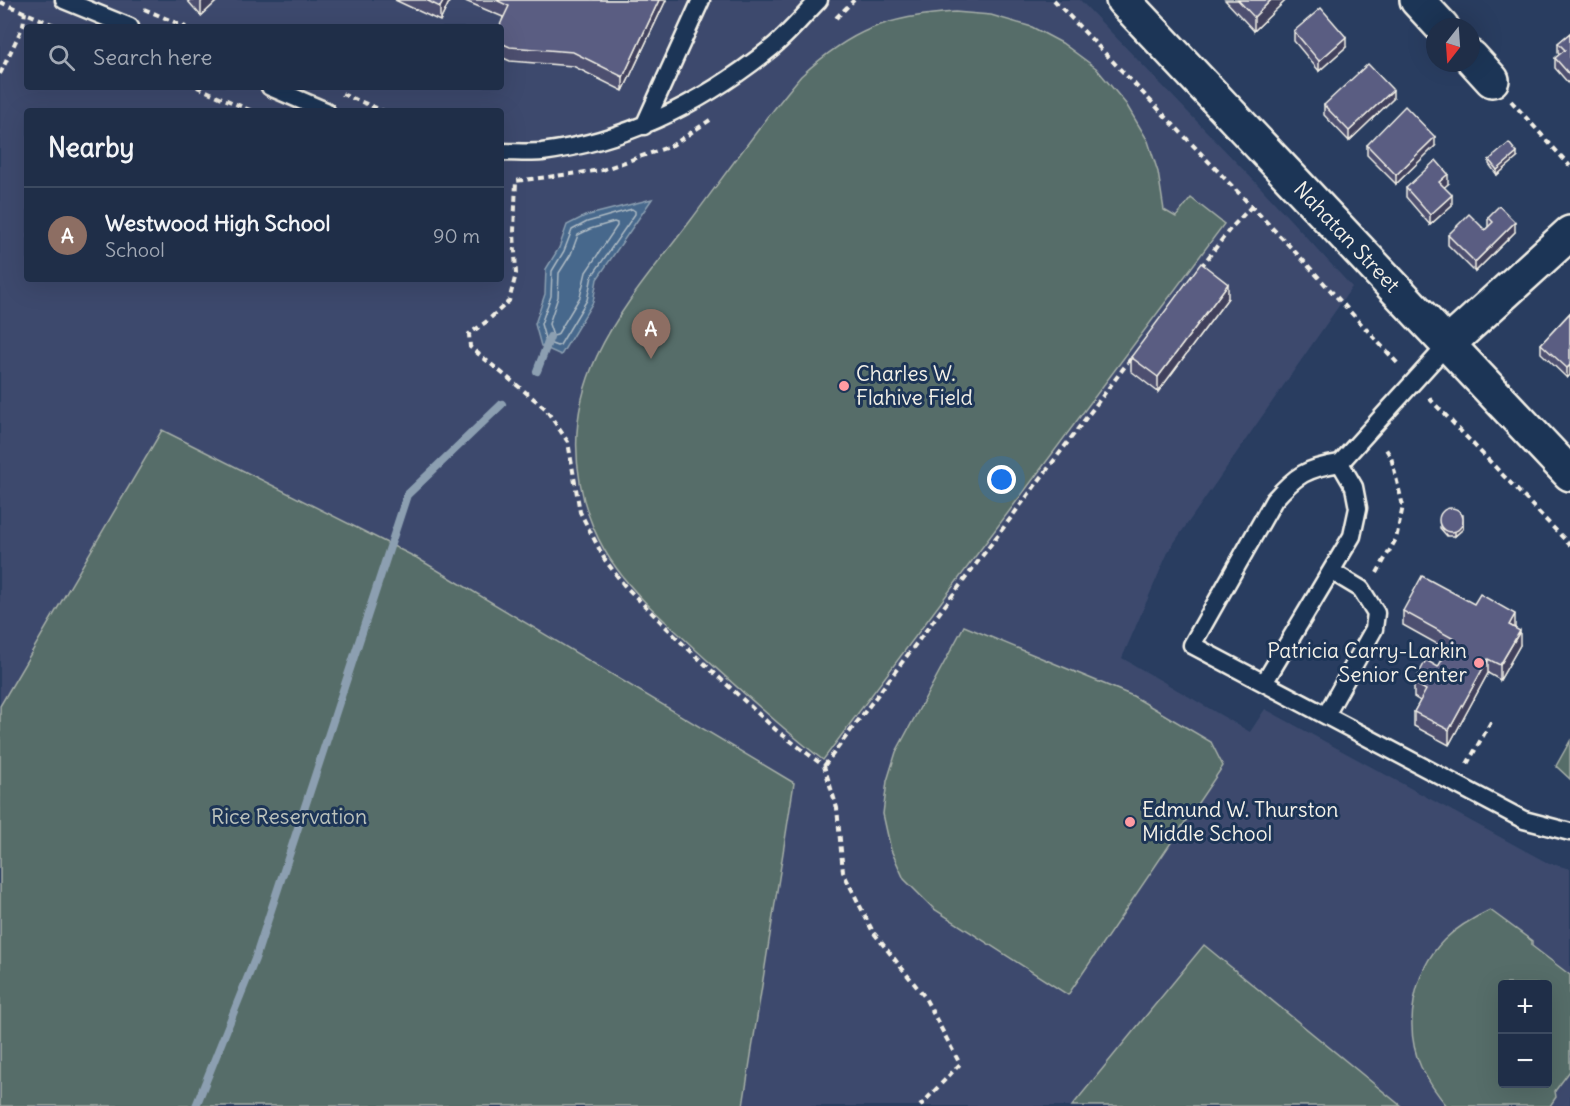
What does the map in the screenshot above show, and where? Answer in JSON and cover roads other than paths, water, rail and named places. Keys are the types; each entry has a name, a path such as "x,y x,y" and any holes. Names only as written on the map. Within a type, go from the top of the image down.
{"main road":[{"name":"Nahatan Street","path":"1123,0 1570,474"},
{"path":"1417,0 1434,18"},
{"path":"1447,345 1570,233"}],"lane":[{"path":"64,0 123,24"},
{"path":"644,126 701,0"},
{"path":"504,152 541,152 607,139 644,126 722,85 772,48 819,0"},
{"path":"277,90 319,108"},
{"path":"1447,345 1340,463 1319,466 1292,479 1274,500 1192,645 1524,820 1570,832"},
{"path":"1264,683 1352,536 1358,508 1354,487 1340,463"},
{"path":"1326,715 1374,629 1376,613 1361,589 1331,571"}],"water":[{"path":"652,199 597,279 593,302 561,355 541,346 535,324 545,294 546,269 559,248 567,225 585,216"}],"waterway":[{"path":"537,371 550,337"},
{"path":"196,1106 255,959 407,495 502,404"}],"place":[{"name":"Westwood High School","path":"651,359"},
{"name":"Charles W. Flahive Field","path":"844,386"},
{"name":"Patricia Carry-Larkin Senior Center","path":"1479,663"},
{"name":"Edmund W. Thurston Middle School","path":"1130,822"}],"park label":[{"name":"Rice Reservation","path":"289,817"}]}
